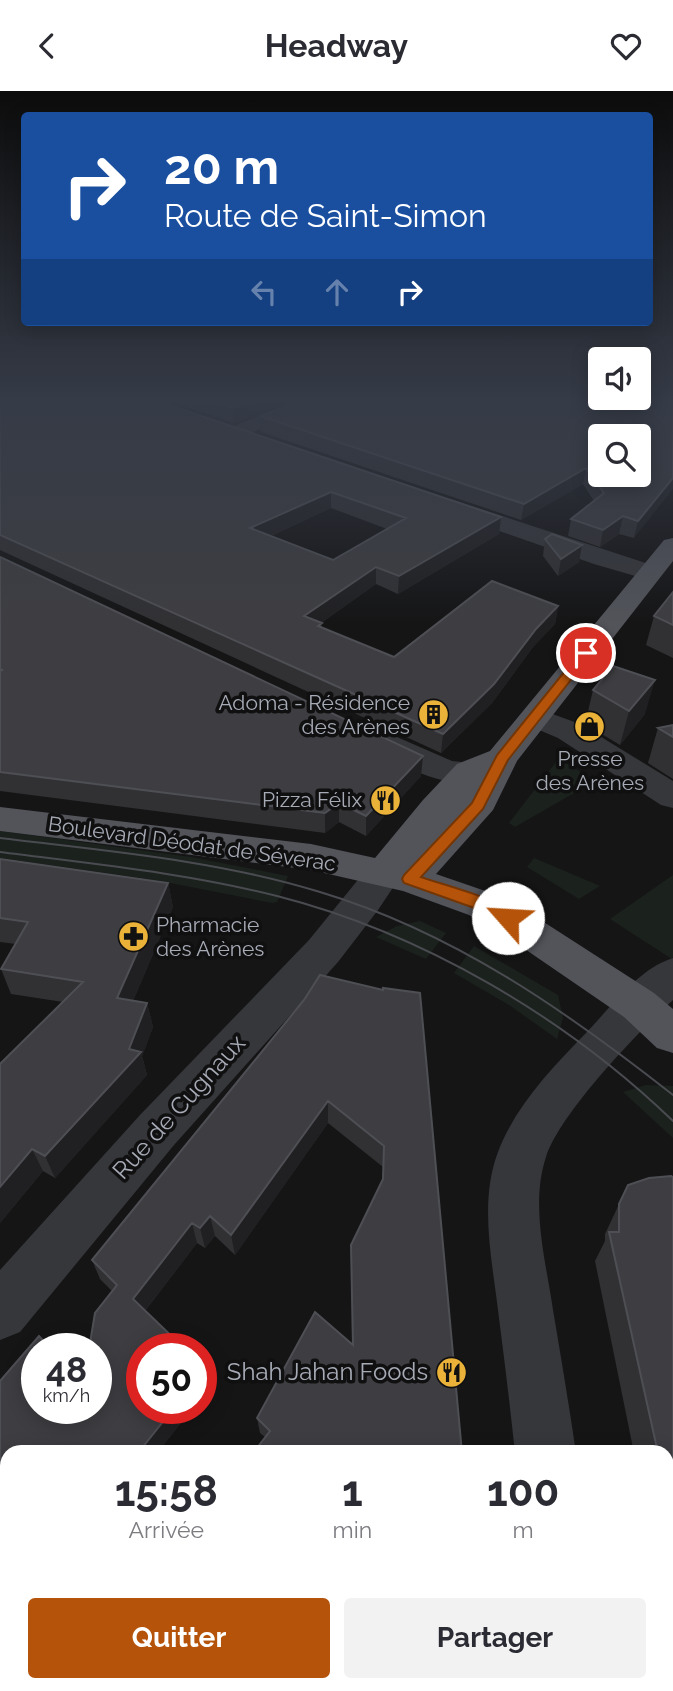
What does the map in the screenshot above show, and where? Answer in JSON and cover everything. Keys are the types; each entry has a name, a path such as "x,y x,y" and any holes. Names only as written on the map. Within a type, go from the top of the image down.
{"main road":[{"path":"385,886 481,801 502,758 673,545"},
{"path":"385,886 460,781 502,758"},
{"name":"Boulevard Déodat de Séverac","path":"0,819 286,853 385,886 483,905 508,918 639,1005 673,1035"}],"street":[{"path":"433,500 603,559 649,572"},
{"path":"536,717 569,731 673,797"},
{"path":"349,725 446,771 460,781"},
{"name":"Rue de Cugnaux","path":"0,1311 135,1153 385,886"},
{"path":"545,1445 515,1233 514,1191 522,1154 543,1114 639,1005 673,974"}],"shaded area":[{"path":"559,758 595,781 515,827 509,823"},
{"path":"0,831 191,857 288,876 277,902 272,903 155,880 0,858"},
{"path":"534,858 600,886 579,899 527,867"},
{"path":"673,875 673,957 672,959 610,919"},
{"path":"420,921 446,933 426,959 376,937 397,926"},
{"path":"474,946 558,995 563,1018 557,1039 509,1005 454,973"},
{"path":"646,1085 673,1086 673,1138 623,1092"}],"building":[{"path":"0,475 375,475 501,517 399,576 376,567 304,616 322,623 318,626 394,657 492,581 558,606 536,629 494,684 443,734 0,535","holes":["331,492 406,518 333,560 250,528"]},
{"path":"436,475 575,475 524,504"},
{"path":"651,475 673,475 638,521 623,516 603,530 571,519 604,493 600,487 651,487"},
{"path":"552,534 582,545 561,559 545,539"},
{"path":"0,557 423,756 366,816 339,803 325,813 0,772"},
{"path":"673,592 673,625 654,616"},
{"path":"613,666 655,680 629,711 593,690"},
{"path":"673,725 673,737 658,728"},
{"path":"0,859 168,883 117,998 147,1003 129,1049 141,1052 45,1156 32,1149 0,1187 0,1064 83,982 1,969 28,922 0,918"},
{"path":"320,975 383,990 420,993 461,1445 259,1445 270,1431 257,1418 315,1312 353,1345 351,1245 383,1179 384,1146 328,1101 231,1235 210,1216 200,1228 192,1223 133,1299 168,1333 126,1333 126,1424 161,1424 144,1445 0,1445 0,1381 21,1357 21,1424 112,1424 112,1333 92,1333 95,1313 117,1285 92,1260 304,1000"},
{"path":"673,1177 673,1445 656,1445 609,1232 619,1232 619,1204 628,1185 649,1178"}],"tram line":[{"path":"0,838 201,864 281,881 369,909 462,951 506,977 591,1033 673,1095"},
{"path":"0,852 139,870 243,888 331,912 385,932 489,983 538,1014 586,1047 673,1121"}],"place":[{"name":"Adoma - Résidence des Arènes","path":"433,715"},
{"name":"Presse des Arènes","path":"590,727"},
{"name":"Pizza Félix","path":"385,800"},
{"name":"Pharmacie des Arènes","path":"133,937"},
{"name":"Shah Jahan Foods","path":"451,1372"}],"route":[{"path":"508,918 483,905 410,879 478,805 502,758 586,653"}]}
